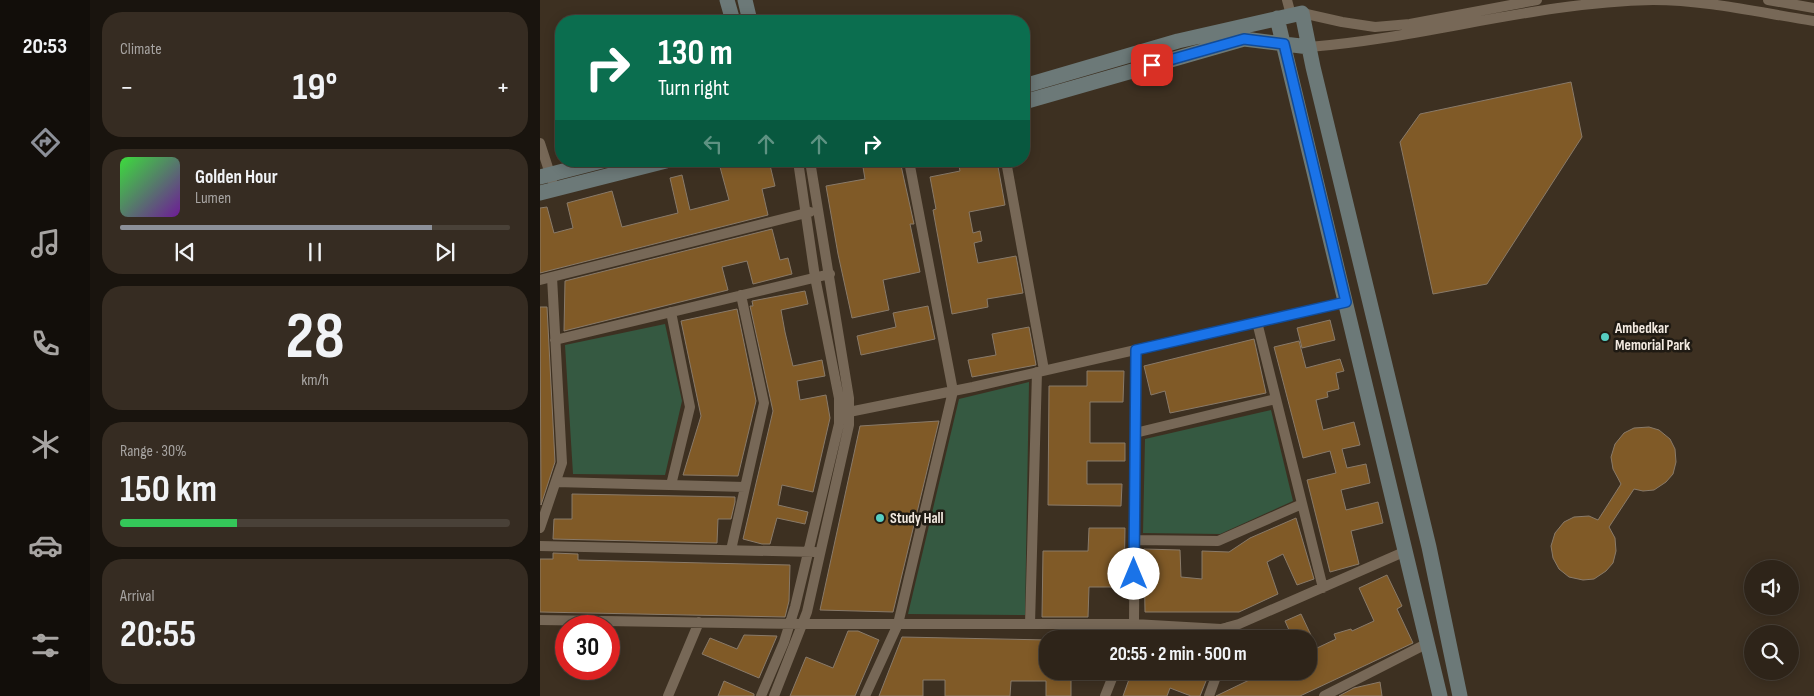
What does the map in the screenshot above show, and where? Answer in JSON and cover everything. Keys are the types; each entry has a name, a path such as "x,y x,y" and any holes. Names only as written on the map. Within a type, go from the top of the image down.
{"street":[{"path":"727,0 731,15"},
{"path":"745,0 749,15"},
{"path":"1287,0 1290,15 1309,47 1429,547 1460,696"},
{"path":"1030,84 1178,41 1290,15 1376,27 1410,24 1537,0"},
{"path":"1030,100 1244,39 1309,47 1374,40 1608,2 1654,0 1695,2 1814,21"},
{"path":"1768,0 1814,8"},
{"path":"1290,15 1284,44 1440,696"},
{"path":"540,143 547,191 642,167"},
{"path":"545,175 578,167"},
{"path":"774,696 807,612 849,425 839,398 815,277 799,167"},
{"path":"761,696 790,624 839,424 849,398 811,167"},
{"path":"865,696 898,624 954,391 911,167"},
{"path":"1007,167 1041,371 1030,624"},
{"path":"540,280 818,210"},
{"path":"555,340 830,274"},
{"path":"540,528 562,463 552,277"},
{"path":"731,550 764,403 740,295"},
{"path":"844,413 954,391 1346,302"},
{"path":"671,312 690,407 671,485"},
{"path":"1257,322 1323,588"},
{"path":"1132,630 1134,624 1136,350"},
{"path":"1135,433 1276,399"},
{"path":"556,482 745,487"},
{"path":"1135,540 1218,541 1302,504"},
{"path":"540,546 821,552"},
{"path":"540,620 790,624 1134,624 1221,629 1240,624 1406,551"},
{"path":"668,696 699,622"},
{"path":"1328,695 1428,643"},
{"path":"1105,696 1111,680"},
{"path":"1209,696 1215,680"}],"green space":[{"path":"665,324 682,401 665,475 573,474 565,345"},
{"path":"1029,382 1025,615 908,614 959,399"},
{"path":"1271,410 1293,501 1220,534 1143,533 1145,439"}],"building":[{"path":"1571,82 1582,137 1487,284 1433,294 1400,142 1420,114"},
{"path":"720,167 770,167 775,186 762,189 768,215 540,273 540,208 547,207 554,233 573,228 567,203 612,191 622,227 678,213 670,178 682,175 690,210 729,200"},
{"path":"863,167 901,167 914,224 910,224 920,272 883,280 889,310 852,318 826,186 865,179"},
{"path":"959,167 998,167 1005,205 969,212 973,233 980,231 982,241 974,243 978,263 1016,256 1023,293 987,299 988,307 952,314 933,210 936,209 930,177 960,171"},
{"path":"772,229 780,260 788,258 792,274 753,284 747,261 722,267 728,290 564,331 565,281"},
{"path":"805,291 808,304 781,310 785,332 793,366 822,360 825,376 797,381 800,400 826,395 830,418 813,492 782,485 778,505 808,512 805,524 777,518 770,544 762,544 743,539 773,411 750,306 753,306 752,301"},
{"path":"928,306 935,339 861,355 857,336 896,327 893,313"},
{"path":"540,307 547,307 555,462 541,505"},
{"path":"737,309 756,401 738,476 683,475 701,416 681,321"},
{"path":"1330,320 1335,340 1302,348 1297,328"},
{"path":"1029,327 1036,365 972,377 968,360 996,355 992,334"},
{"path":"1254,339 1266,393 1170,413 1165,391 1151,395 1144,366"},
{"path":"1299,341 1306,368 1340,359 1344,371 1336,373 1339,389 1327,392 1328,397 1316,400 1323,430 1354,422 1360,445 1342,449 1347,468 1366,464 1370,483 1341,490 1346,510 1378,502 1383,523 1351,531 1359,564 1330,572 1307,480 1336,473 1330,451 1303,458 1274,347"},
{"path":"1087,371 1124,371 1123,402 1090,402 1090,443 1125,443 1125,461 1087,461 1087,484 1122,484 1121,506 1048,505 1049,386 1087,386"},
{"name":"Study Hall","path":"939,421 893,612 820,610 860,426"},
{"path":"1649,427 1659,430 1670,439 1675,449 1676,462 1673,474 1666,482 1654,490 1643,491 1634,489 1609,527 1615,538 1616,551 1613,563 1606,571 1594,579 1583,580 1569,577 1559,569 1553,558 1551,546 1555,533 1564,522 1574,517 1589,516 1598,520 1621,484 1613,469 1611,457 1615,444 1624,433 1634,428"},
{"path":"572,494 735,497 735,502 731,519 718,519 717,543 553,539 554,519 572,519"},
{"path":"1296,518 1314,579 1297,585 1283,554 1267,562 1278,594 1239,612 1145,612 1144,549 1180,550 1181,577 1202,579 1202,551 1229,552 1250,538"},
{"path":"1089,528 1125,528 1124,587 1089,587 1088,617 1042,617 1043,551 1088,551"},
{"path":"553,553 578,554 578,560 790,565 789,601 785,617 540,612 540,559 553,559"},
{"path":"1387,575 1402,606 1397,609 1413,643 1300,696 1216,696 1249,680 1317,680 1317,648 1336,639 1334,634 1351,629 1352,631 1374,621 1359,588"},
{"path":"1301,614 1309,630 1289,630 1285,621"},
{"path":"848,631 858,631 879,640 855,696 790,696 806,657 833,668"},
{"path":"744,635 777,636 759,678 702,654 710,638 737,649"},
{"path":"902,637 1039,640 1039,680 1071,680 1071,696 1046,696 1046,681 1011,681 1010,696 945,696 945,680 923,680 923,696 879,696"},
{"path":"1129,680 1206,680 1200,696 1191,696 1170,688 1167,696 1123,696"},
{"path":"724,681 754,694 754,696 718,696"},
{"path":"1380,682 1382,696 1339,696 1354,688"}],"place":[{"name":"Ambedkar Memorial Park","path":"1605,337"},
{"name":"Study Hall","path":"880,518"}],"route":[{"path":"1134,574 1136,350 1346,302 1284,44 1244,39 1152,65"}]}
